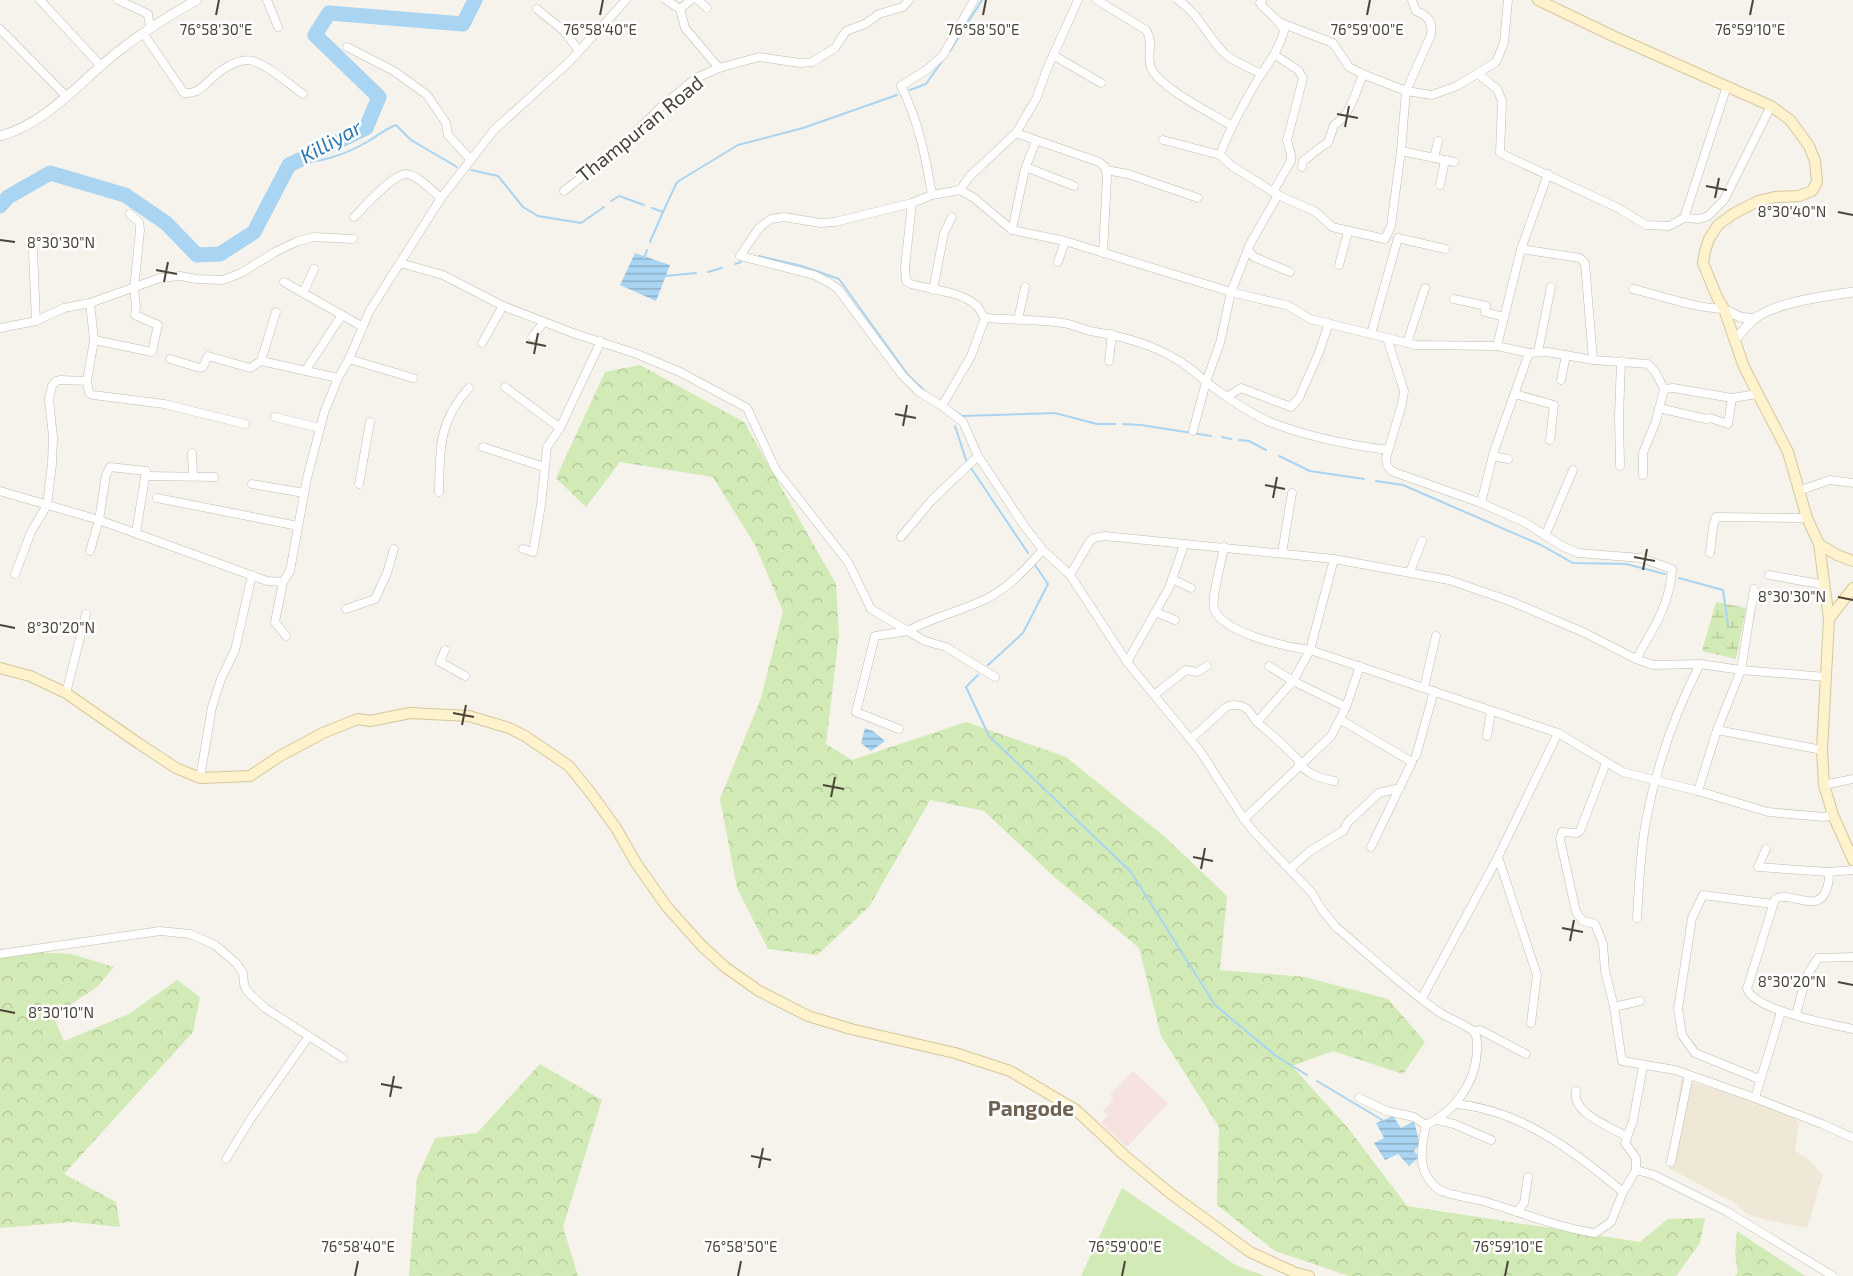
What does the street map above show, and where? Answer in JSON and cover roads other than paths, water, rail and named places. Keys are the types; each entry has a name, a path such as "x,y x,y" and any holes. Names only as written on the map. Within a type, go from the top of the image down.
{"main road":[{"path":"1538,0 1770,106 1790,120 1809,146 1815,161 1817,182 1812,191 1799,196 1775,197 1758,201 1733,214 1718,225 1709,239 1703,263 1717,297 1725,309 1744,367 1788,452 1801,490 1807,518 1819,544 1828,620 1822,750 1824,785 1833,815 1853,860"},
{"path":"1819,544 1853,561"},
{"path":"1828,620 1853,588"},
{"path":"0,668 30,676 66,693 176,768 200,778 250,776 280,756 323,733 358,719 370,721 410,712 469,716 509,728 525,736 568,766 616,828 636,863 667,907 710,953 759,991 808,1016 851,1029 955,1053 1010,1071 1076,1110 1124,1155 1171,1194 1250,1252 1296,1273 1309,1276"}],"street":[{"path":"40,0 101,66"},
{"path":"118,0 148,14 146,30 184,93 196,93 216,73 233,64 253,61 303,94"},
{"path":"0,136 30,124 146,30 197,0"},
{"path":"267,0 278,27"},
{"path":"286,636 276,622 283,582 290,571 304,493 320,428 338,378 350,359 370,310 441,198 494,130 579,51 626,0"},
{"path":"666,0 680,9 685,28 719,68"},
{"path":"680,9 691,0"},
{"path":"698,0 707,8"},
{"name":"Thampuran Road","path":"564,191 625,142 670,99 696,78 719,68 759,57 800,63 812,62 835,48 846,31 865,24 879,14 903,7 909,0"},
{"path":"932,195 924,152 911,106 901,86 924,72 943,55 974,0"},
{"path":"960,190 970,176 1016,133 1036,99 1078,0"},
{"path":"1097,0 1146,30 1150,36 1150,64 1160,80 1232,126"},
{"path":"1178,0 1195,13 1227,56 1262,74"},
{"path":"1163,140 1220,155 1232,166 1276,194 1316,212 1332,227 1385,239 1391,226 1406,91 1427,46 1432,26 1425,15 1416,11 1412,0"},
{"path":"1259,1 1266,12 1281,23 1333,43 1349,67 1406,91 1432,95 1457,86 1496,62 1504,43 1508,0"},
{"path":"537,9 564,31 579,51"},
{"path":"1220,155 1232,126 1275,55 1284,31 1281,23"},
{"path":"0,29 66,97"},
{"path":"347,46 394,71 427,95 446,123 448,135 471,160"},
{"path":"1053,55 1101,83"},
{"path":"1193,431 1206,382 1220,343 1231,292 1248,250 1291,161 1287,140 1303,78 1298,70 1275,55"},
{"path":"1302,167 1303,160 1328,142 1335,125 1348,111 1363,74"},
{"path":"1478,74 1497,88 1502,101 1500,153 1618,208 1646,225 1669,226 1684,218 1699,219 1708,216 1718,209 1770,106"},
{"path":"1684,218 1726,86"},
{"path":"1016,133 1099,162 1106,171 1102,253"},
{"path":"1012,231 1026,167 1036,141"},
{"path":"1434,158 1438,141"},
{"path":"1401,151 1454,162"},
{"path":"1440,185 1445,160"},
{"path":"1026,167 1074,186"},
{"path":"1106,171 1128,174 1198,198"},
{"path":"354,216 397,177 406,174 441,198"},
{"path":"1497,346 1521,249 1548,174"},
{"path":"1426,1125 1437,1120 1455,1104 1466,1090 1477,1060 1478,1039 1474,1031 1438,1011 1336,927 1322,910 1312,892 1244,819 1191,739 1127,662 1070,575 1043,550 978,456 963,422 918,392 902,375 838,289 814,275 740,256 759,228 771,219 784,217 820,223 835,222 912,203 932,195 960,190 974,198 1012,231 1065,241 1231,292 1289,306 1310,318 1371,334 1425,345 1497,346 1534,353 1648,364 1656,373 1664,389 1656,421 1643,453 1643,475"},
{"path":"912,203 906,281 952,294 976,305 985,318"},
{"path":"94,340 152,352 158,325 135,315 134,289 140,230 139,222 130,214"},
{"path":"933,290 944,233 952,217"},
{"path":"1339,265 1348,232"},
{"path":"0,328 36,321 64,308 90,303 160,278 180,276 223,280 241,273 298,241 315,237 353,239"},
{"path":"1371,334 1398,238 1444,249"},
{"path":"1058,262 1065,241"},
{"path":"1521,249 1580,258 1586,263 1593,360"},
{"path":"1248,250 1254,257 1290,272"},
{"path":"33,251 36,321"},
{"path":"400,262 443,275 503,306 637,354 680,372 747,408 776,470 848,562 871,609 925,641 946,646 996,677"},
{"path":"303,293 314,269"},
{"path":"284,282 363,327"},
{"path":"1018,320 1025,287"},
{"path":"1481,503 1493,456 1515,394 1534,353 1551,287"},
{"path":"1407,343 1425,288"},
{"path":"1633,289 1691,305 1725,309 1740,317 1755,319"},
{"path":"1735,340 1755,319 1788,304 1853,292"},
{"path":"1454,299 1486,306 1485,312 1504,317"},
{"path":"90,303 94,340 87,381 88,393 164,404 245,424"},
{"path":"482,343 503,306"},
{"path":"170,359 203,368 208,356 250,368 261,361 276,312"},
{"path":"305,371 342,315"},
{"path":"942,406 971,356 985,318"},
{"path":"985,318 1065,323 1134,340 1194,371 1227,397 1268,421 1350,445 1388,450"},
{"path":"532,338 544,322"},
{"path":"1227,397 1241,388 1291,407 1299,398 1329,323"},
{"path":"1109,361 1112,334"},
{"path":"1387,338 1404,391 1386,458 1391,471 1481,503 1524,522 1578,553 1641,558 1672,569 1667,602 1636,659"},
{"path":"524,549 533,552 547,447 560,428 601,341"},
{"path":"1561,380 1566,356"},
{"path":"350,359 413,378"},
{"path":"261,361 338,378"},
{"path":"1620,466 1619,416 1622,361"},
{"path":"15,574 31,532 46,505 51,482 53,437 49,399 52,386 61,380 87,381"},
{"path":"506,387 560,428"},
{"path":"440,492 440,447 445,424 456,402 469,388"},
{"path":"1664,389 1673,388 1732,398 1757,394"},
{"path":"1515,394 1554,405 1550,440"},
{"path":"1659,408 1728,424 1732,398"},
{"path":"275,417 320,428"},
{"path":"359,484 370,422"},
{"path":"483,447 544,467"},
{"path":"192,453 193,476"},
{"path":"901,537 931,501 978,456"},
{"path":"1493,456 1508,459"},
{"path":"90,551 99,520 106,475 110,467 146,471 136,533"},
{"path":"1545,536 1573,470"},
{"path":"146,476 214,477"},
{"path":"1801,490 1830,480 1853,483"},
{"path":"252,484 304,493"},
{"path":"0,491 99,520 267,581 283,582"},
{"path":"1282,553 1292,493"},
{"path":"157,498 298,525"},
{"path":"1710,553 1716,517 1807,518"},
{"path":"1070,575 1089,541 1105,536 1334,559 1449,580 1510,601 1653,665 1700,664 1826,677"},
{"path":"1410,572 1422,541"},
{"path":"1127,662 1172,579 1184,545"},
{"path":"1224,547 1213,598 1214,608 1223,621 1265,640 1310,650 1558,733 1623,772 1768,812 1824,817 1833,815"},
{"path":"346,609 375,599 387,573 394,549"},
{"path":"899,729 856,712 875,636 908,631 924,622 987,598 1014,581 1043,550"},
{"path":"1257,722 1293,681 1310,650 1334,559"},
{"path":"200,778 212,707 234,650 252,575"},
{"path":"1769,575 1825,585"},
{"path":"1172,579 1191,588"},
{"path":"1698,791 1717,730 1741,670 1754,589"},
{"path":"1155,612 1175,620"},
{"path":"66,693 86,614"},
{"path":"1424,688 1436,636"},
{"path":"445,650 440,662 465,676"},
{"path":"1637,918 1642,843 1656,780 1687,690 1700,664"},
{"path":"1154,695 1186,670 1197,672 1207,666"},
{"path":"1269,666 1293,681 1346,707"},
{"path":"1244,819 1331,736 1341,720 1360,666"},
{"path":"1416,756 1434,691"},
{"path":"1191,739 1229,706 1240,706 1248,710 1257,722 1277,737 1308,773 1334,781"},
{"path":"1487,736 1491,711"},
{"path":"1341,720 1412,762 1371,847"},
{"path":"1717,730 1822,750"},
{"path":"1422,998 1498,857 1558,733"},
{"path":"1606,763 1581,831 1562,832 1560,839 1576,912 1583,921 1595,924 1603,944 1605,971 1614,1007 1622,1061 1689,1075 1755,1098 1853,1138"},
{"path":"1824,785 1853,779"},
{"path":"1290,869 1310,851 1342,831 1348,822 1379,793 1400,788"},
{"path":"1766,849 1758,867 1828,872 1853,870"},
{"path":"1498,857 1537,975 1531,1023"},
{"path":"1828,872 1830,876 1828,885 1822,898 1811,902 1777,897 1772,904 1747,989 1754,999 1781,1012 1853,1029"},
{"path":"1759,1079 1695,1053 1682,1035 1678,1009 1692,918 1703,895 1772,904"},
{"path":"0,954 160,931 190,934 215,945 236,963 243,974 247,991 256,1001 343,1058"},
{"path":"1796,1015 1806,977 1818,958 1853,957"},
{"path":"1614,1007 1640,1001"},
{"path":"1755,1098 1781,1012"},
{"path":"1474,1031 1480,1030 1526,1054"},
{"path":"226,1159 252,1117 309,1036"},
{"path":"1426,1125 1420,1160 1426,1174 1439,1190 1573,1230 1595,1233 1611,1222 1623,1192 1636,1170 1636,1158 1625,1143 1633,1121 1643,1066"},
{"path":"1671,1162 1689,1075"},
{"path":"1576,1091 1575,1098 1580,1107 1601,1123 1626,1136"},
{"path":"1359,1098 1387,1110 1414,1117 1426,1125"},
{"path":"1455,1104 1475,1105 1517,1119 1593,1167 1623,1192"},
{"path":"1437,1120 1454,1124 1491,1140"},
{"path":"1636,1170 1654,1175 1726,1211 1833,1276"},
{"path":"1516,1212 1524,1203 1528,1178"}],"water":[{"path":"635,253 670,265 656,301 620,285"},
{"path":"865,728 873,731 885,741 871,751 861,743"},
{"path":"1393,1116 1401,1128 1414,1121 1420,1145 1414,1151 1419,1157 1409,1166 1398,1154 1385,1160 1374,1143 1384,1138 1376,1123"}],"waterway":[{"name":"Killiyar","path":"0,206 8,197 50,173 125,195 166,223 197,255 220,254 254,232 289,165 366,128 379,97 315,35 329,13 463,24 475,0"},
{"path":"950,51 982,0"},
{"path":"910,90 926,84 943,60"},
{"path":"652,208 663,212 677,182 738,145 803,128 897,95"},
{"path":"289,165 339,155 396,125 411,140 457,167"},
{"path":"471,170 498,176 523,207 538,216 581,223 604,207"},
{"path":"611,201 619,196 644,205"},
{"path":"650,242 663,212"},
{"path":"644,258 647,250"},
{"path":"759,256 802,266 839,279 908,375 927,393"},
{"path":"735,264 741,262"},
{"path":"708,272 722,268"},
{"path":"665,276 696,273"},
{"path":"953,410 962,416 1055,413 1097,424 1115,424"},
{"path":"1123,424 1211,436"},
{"path":"955,426 967,463"},
{"path":"1222,437 1231,439"},
{"path":"1239,440 1249,441 1266,450"},
{"path":"1279,456 1310,471 1364,479"},
{"path":"971,468 1028,553"},
{"path":"1376,481 1403,485 1541,545 1573,563 1626,564 1665,574"},
{"path":"988,665 1023,633 1048,584 1035,565"},
{"path":"1679,578 1723,590 1728,625"},
{"path":"978,675 966,687 989,736 1131,872 1215,1005 1276,1056 1307,1075"},
{"path":"1317,1081 1384,1121"}],"district":[{"name":"Pangode","path":"1031,1109"}]}
